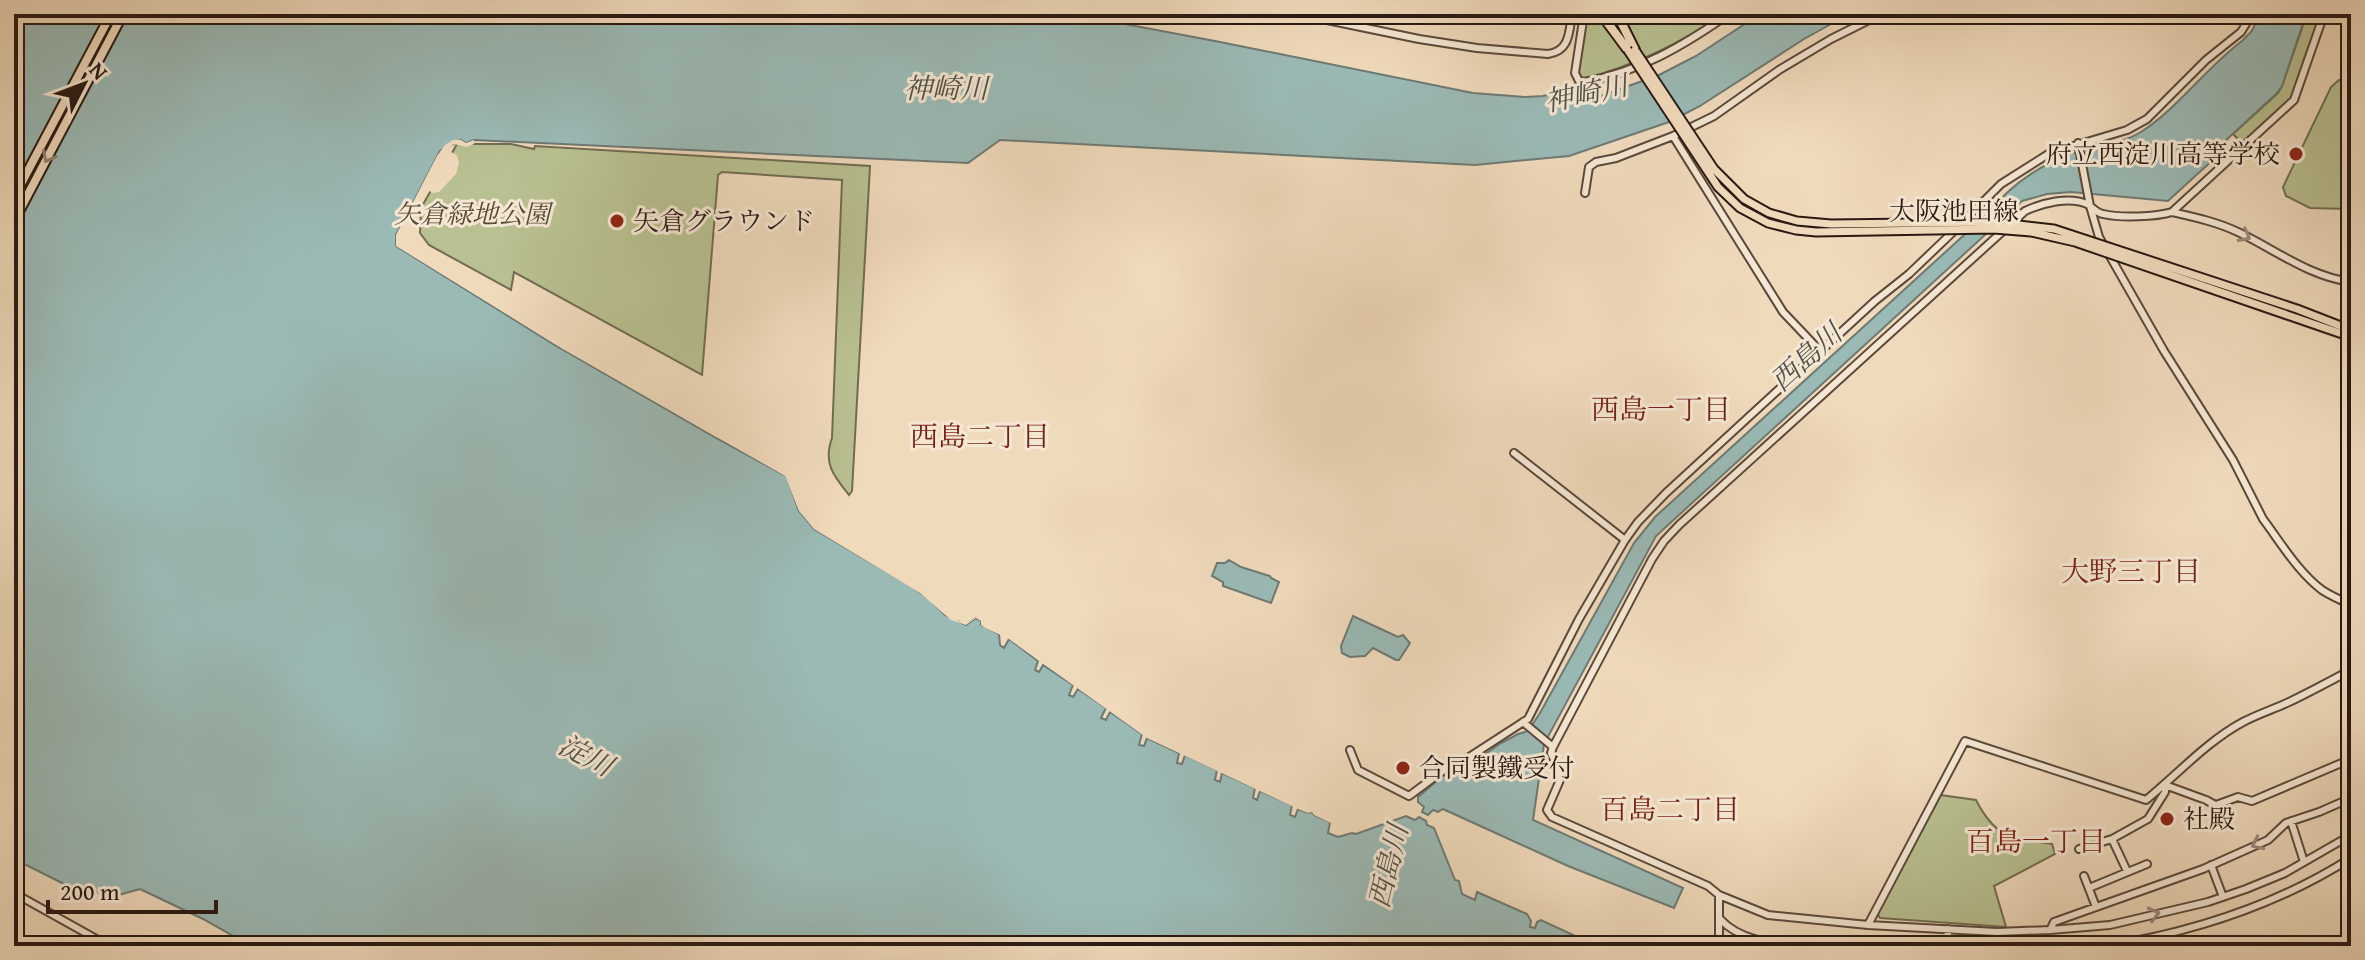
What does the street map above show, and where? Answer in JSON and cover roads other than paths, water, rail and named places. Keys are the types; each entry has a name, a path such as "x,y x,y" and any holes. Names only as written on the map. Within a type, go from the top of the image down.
{"highway":[{"path":"14,197 111,14"},
{"path":"14,221 123,14"},
{"path":"1601,14 1631,50"},
{"path":"1617,14 1631,50"}],"main road":[{"name":"大阪池田線","path":"1631,50 1714,169 1744,199 1769,213 1797,221 1831,224 1994,222 2043,227 2077,235 2351,330"},
{"name":"大阪池田線","path":"1631,50 1718,187 1740,208 1768,223 1816,232 1994,229 2042,234 2075,242 2351,337"}],"street":[{"path":"1298,14 1419,39 1548,54 1559,52 1566,45 1572,14"},
{"path":"1584,14 1575,73 1579,81 1584,82 1630,70 1659,58 1688,43 1729,14"},
{"path":"1585,193 1589,167 1596,162 1616,158 1673,136 1714,116 1779,70 1881,14"},
{"path":"1350,750 1358,770 1409,796 1452,764 1460,763 1526,725 1579,619 1625,540 1666,493 1875,301 1909,274 2001,184 2050,153 2127,130 2147,119 2206,60 2241,32 2252,14"},
{"path":"2324,14 2294,100 2172,212 2160,216 2101,214 2085,203 2053,202 2036,206 2017,217 1679,525 1652,559 1553,747 1551,753 1560,780 1547,810 1552,817 1768,915 1868,925 1997,932 2110,925 2223,897 2304,862 2351,835"},
{"path":"1673,136 1783,312 1821,352"},
{"path":"2078,145 2099,237 2164,351 2233,460 2263,519 2309,579 2351,605"},
{"path":"2172,212 2212,221 2308,271 2351,282"},
{"path":"1514,453 1625,540"},
{"path":"1868,925 1965,741 2146,800 2195,755 2243,722 2351,670"},
{"path":"1526,725 1553,747"},
{"path":"2216,805 2238,797 2252,801 2351,759"},
{"path":"2165,785 2226,811"},
{"path":"2079,849 2112,839 2148,819 2165,792 2165,785"},
{"path":"2050,930 2054,922 2211,865 2268,840 2286,823 2351,798"},
{"path":"2291,821 2304,862"},
{"path":"2112,839 2127,871"},
{"path":"2107,946 2244,912 2307,885 2351,858"},
{"path":"2089,888 2147,864"},
{"path":"2211,865 2223,897"},
{"path":"2084,876 2096,907"},
{"path":"14,893 109,946"},
{"path":"1719,895 1721,946"},
{"path":"1720,919 1728,928 1760,946"},
{"path":"1947,946 1948,929"},
{"path":"1744,936 1803,946"}],"water":[{"path":"14,14 1072,14 1473,93 1525,97 1567,90 1571,99 1582,100 1659,75 1696,56 1760,14 1849,14 1669,122 1569,156 1475,165 1000,140 968,163 474,140 466,143 461,140 440,151 396,235 396,246 553,344 786,476 799,511 814,529 912,587 945,615 966,625 976,618 981,625 999,634 1000,645 1004,648 1009,639 1038,661 1035,670 1039,672 1043,665 1073,685 1069,695 1073,697 1078,689 1106,708 1101,718 1106,720 1110,712 1142,734 1139,745 1144,746 1147,738 1179,753 1177,763 1182,764 1185,755 1217,770 1215,780 1220,782 1222,773 1255,788 1253,798 1257,800 1260,791 1292,805 1290,815 1295,817 1298,809 1312,812 1330,822 1328,833 1338,837 1356,834 1406,816 1415,820 1419,817 1434,828 1462,894 1475,900 1477,892 1527,914 1530,927 1535,928 1541,920 1588,942 1588,946 251,946 140,889 115,896 68,886 14,859"},
{"path":"2261,14 2306,14 2282,86 2224,142 2227,147 2168,201 2071,192 2022,201 1656,536 1544,744 1533,820 1683,888 1674,908 1568,866 1443,809 1438,812 1433,810 1428,815 1422,812 1424,807 1418,802 1418,797 1446,773 1472,763 1501,743 1528,731 1634,543 1655,517 2019,182 2045,165 2073,153 2134,136 2154,123 2251,32"},
{"path":"1229,560 1279,582 1271,603 1223,586 1223,582 1212,576 1217,563"},
{"path":"1353,616 1398,637 1403,635 1410,643 1399,660 1373,648 1365,656 1350,657 1342,653 1341,646"}],"place":[{"name":"府立西淀川高等学校","path":"2296,154"},
{"name":"矢倉グラウンド","path":"617,221"},
{"name":"合同製鐵受付","path":"1403,768"},
{"name":"社殿","path":"2167,819"}],"district":[{"name":"西島一丁目","path":"1661,409"},
{"name":"西島二丁目","path":"980,436"},
{"name":"大野三丁目","path":"2131,571"},
{"name":"百島二丁目","path":"1670,809"},
{"name":"百島一丁目","path":"2036,841"}],"water label":[{"name":"神崎川","path":"946,88"},
{"name":"神崎川","path":"1586,93"},
{"name":"西島川","path":"1806,357"},
{"name":"淀川","path":"586,755"},
{"name":"西島川","path":"1388,866"}],"park label":[{"name":"矢倉緑地公園","path":"472,214"}]}
